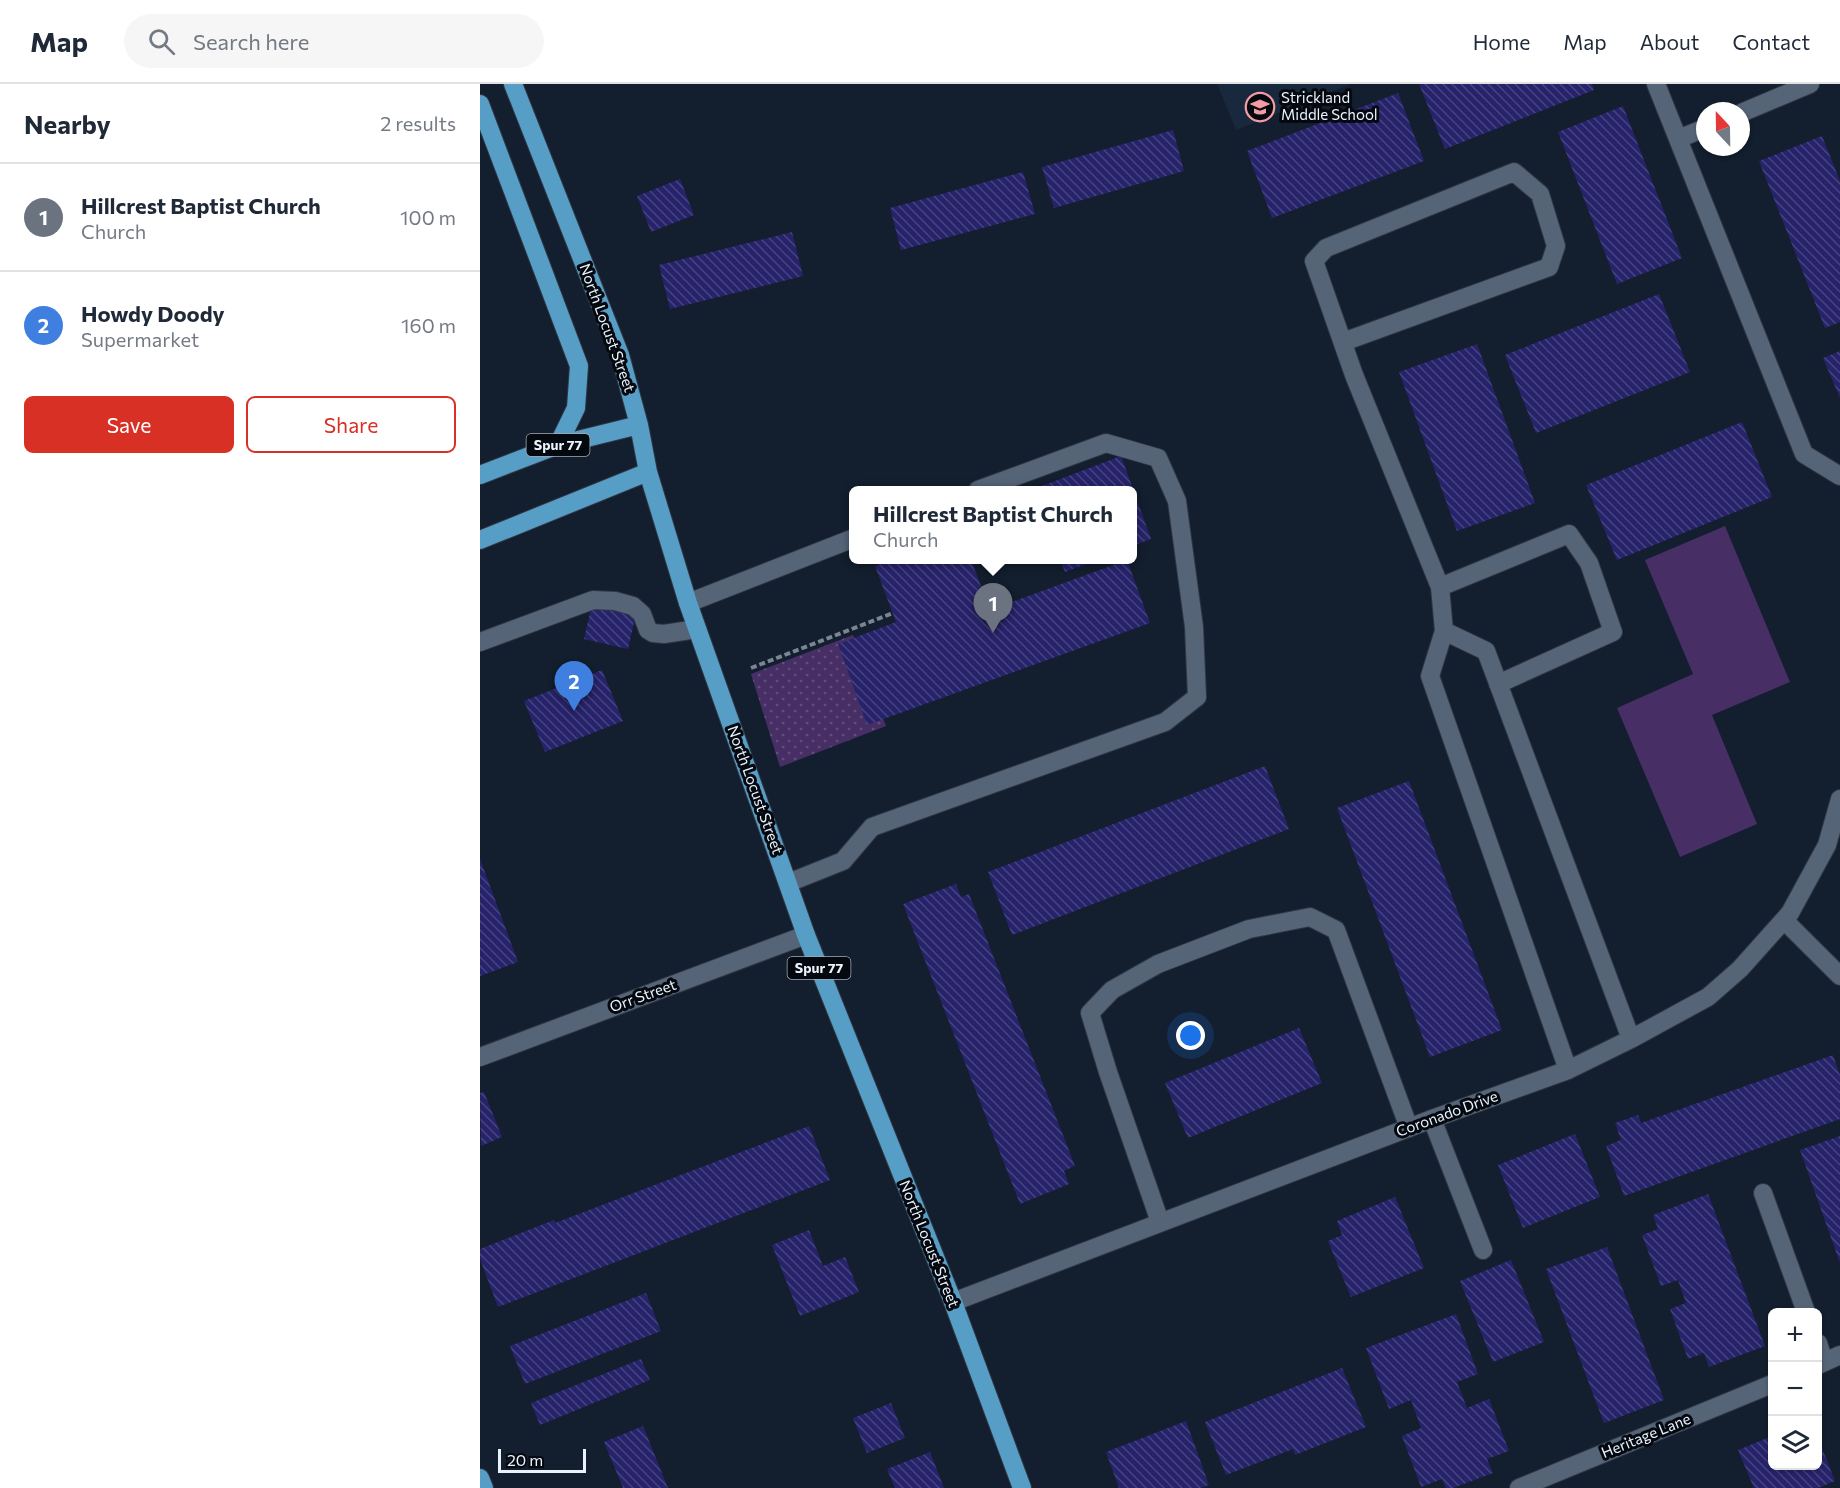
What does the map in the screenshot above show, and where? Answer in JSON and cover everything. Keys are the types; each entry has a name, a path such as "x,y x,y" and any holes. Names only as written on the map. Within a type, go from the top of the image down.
{"main road":[{"name":"North Locust Street","path":"513,84 620,355 639,424 648,472 688,603 806,935 953,1302 1022,1488"},
{"path":"480,104 579,366 576,408 558,445"},
{"name":"Spur 77","path":"480,475 558,445 639,424"},
{"path":"480,540 648,472"},
{"path":"480,1478 484,1488"}],"street":[{"path":"1656,84 1804,454 1840,476"},
{"path":"1750,109 1810,84"},
{"path":"1678,139 1696,132"},
{"path":"1342,342 1549,267 1556,246 1540,194 1514,172 1326,248 1314,261 1342,342 1440,587 1444,632 1430,676 1568,1070"},
{"path":"788,883 843,861 872,827 1165,722 1197,697 1194,627 1177,501 1158,458 1106,443 989,486"},
{"path":"1440,587 1569,534 1589,563 1613,632 1498,684"},
{"path":"688,603 849,540"},
{"path":"480,642 593,600 633,606 642,614 648,630 653,633 664,634 697,629"},
{"path":"1444,632 1486,651 1631,1039"},
{"name":"Coronado Drive","path":"953,1302 1432,1119 1568,1070 1708,997 1740,969 1790,913 1834,850 1840,799"},
{"path":"1160,1222 1090,1013 1112,990 1158,964 1249,929 1310,917 1336,930 1409,1128"},
{"path":"1784,920 1840,976"},
{"name":"Orr Street","path":"480,1057 806,935"},
{"path":"1432,1119 1483,1250"},
{"path":"1763,1193 1805,1308"},
{"name":"Heritage Lane","path":"1519,1488 1768,1386"}],"path":[{"path":"751,668 893,614"}],"shaded area":[{"name":"Strickland Middle School","path":"1217,84 1351,84 1236,130"},
{"path":"1725,526 1790,682 1712,715 1757,824 1680,857 1617,708 1693,674 1645,560"},
{"path":"853,635 886,726 780,767 751,674"}],"building":[{"path":"1419,84 1592,84 1594,90 1445,149"},
{"path":"1398,93 1424,161 1272,218 1247,151"},
{"path":"1623,106 1682,258 1617,284 1558,132"},
{"path":"1173,130 1184,171 1054,208 1042,167"},
{"path":"1822,136 1840,181 1840,322 1825,328 1759,161"},
{"path":"1023,172 1035,214 901,250 890,208"},
{"path":"680,179 694,215 651,232 637,196"},
{"path":"792,232 803,276 670,309 659,265"},
{"path":"1659,294 1690,372 1536,433 1505,355"},
{"path":"1477,344 1535,503 1457,531 1399,372"},
{"path":"1840,351 1840,398 1823,358"},
{"path":"1742,422 1772,497 1617,560 1586,485"},
{"path":"1121,456 1132,486 1042,486"},
{"path":"1137,500 1151,539 1137,544"},
{"path":"881,564 973,564 990,610 1116,564 1128,564 1150,623 867,725 838,644 896,622 875,566"},
{"path":"1062,564 1086,564 1065,572"},
{"path":"592,604 636,614 628,649 584,639"},
{"path":"602,670 623,721 545,752 524,701"},
{"path":"1265,766 1289,829 1012,935 988,872"},
{"path":"1409,781 1502,1030 1430,1057 1337,808"},
{"path":"480,859 518,962 480,976"},
{"path":"956,884 961,897 969,894 1075,1166 1064,1171 1069,1184 1020,1204 903,904"},
{"path":"1299,1028 1322,1083 1188,1138 1165,1083"},
{"path":"1833,1055 1840,1075 1840,1119 1624,1196 1606,1146 1621,1140 1615,1123 1638,1115 1641,1123"},
{"path":"484,1092 502,1137 481,1146 480,1093"},
{"path":"809,1126 830,1180 498,1307 480,1259 480,1249 554,1220 555,1223"},
{"path":"1575,1134 1600,1197 1523,1228 1498,1165"},
{"path":"1840,1136 1840,1263 1800,1150"},
{"path":"1708,1194 1765,1346 1709,1367 1704,1353 1688,1359 1670,1309 1686,1303 1678,1280 1661,1286 1642,1235 1658,1229 1653,1215"},
{"path":"1395,1197 1424,1268 1351,1297 1328,1241 1342,1235 1337,1221"},
{"path":"809,1230 823,1266 845,1257 859,1292 800,1316 772,1245"},
{"path":"1607,1247 1664,1400 1604,1423 1546,1269"},
{"path":"1511,1260 1544,1342 1493,1362 1460,1281"},
{"path":"646,1293 661,1331 525,1384 510,1346"},
{"path":"1456,1314 1478,1374 1457,1382 1467,1408 1489,1399 1509,1451 1487,1459 1493,1473 1453,1488 1446,1488 1442,1479 1421,1487 1402,1436 1421,1428 1411,1400 1389,1409 1366,1348"},
{"path":"641,1359 650,1380 540,1425 531,1403"},
{"path":"1342,1368 1366,1427 1295,1455 1293,1449 1226,1475 1205,1422"},
{"path":"891,1403 905,1438 867,1453 853,1418"},
{"path":"1186,1421 1209,1485 1200,1488 1119,1488 1106,1452"},
{"path":"643,1426 668,1488 623,1488 604,1442"},
{"path":"1768,1438 1768,1470 1822,1470 1822,1448 1835,1481 1818,1488 1754,1488 1738,1450"},
{"path":"930,1452 944,1488 895,1488 887,1469"}],"place":[{"name":"Strickland Middle School","path":"1260,107"},
{"name":"Hillcrest Baptist Church","path":"993,633"},
{"name":"Howdy Doody","path":"574,711"}]}
